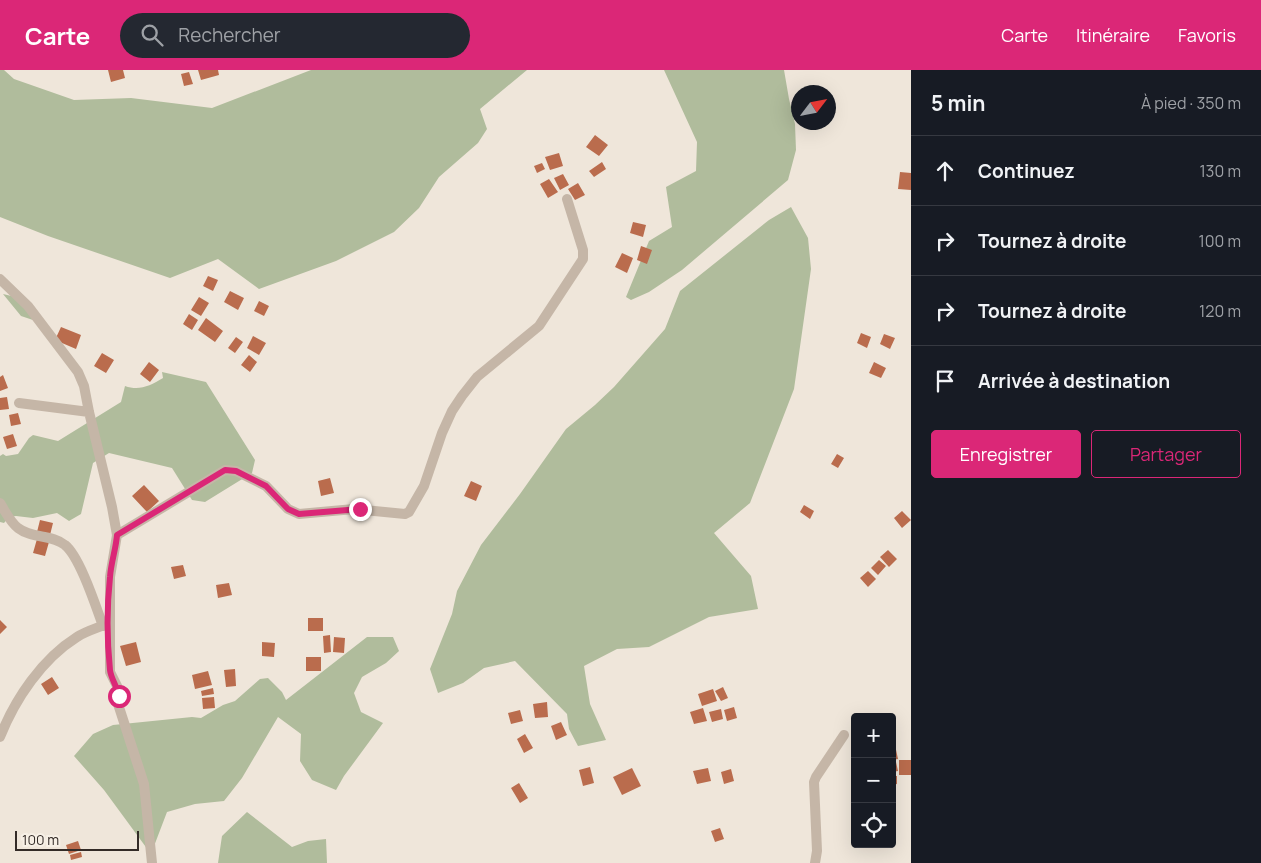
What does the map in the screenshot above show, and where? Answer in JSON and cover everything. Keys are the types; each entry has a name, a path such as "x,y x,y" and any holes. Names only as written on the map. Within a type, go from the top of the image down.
{"street":[{"path":"117,535 225,470 236,471 266,486 288,509 299,514 354,509 401,515 408,512 424,486 442,433 462,396 477,377 539,326 583,259 583,250 567,199"},
{"path":"0,279 24,301 78,372 84,386 88,412 112,507 117,535 110,577 106,624 110,672 118,688 118,704 146,793 152,863"},
{"path":"19,403 88,412"},
{"path":"0,503 13,524 19,529 56,539 70,549 106,624"},
{"path":"0,738 16,702 32,680 54,656 66,644 79,636 106,624"},
{"path":"814,863 817,851 814,782 844,735"}],"green space":[{"path":"0,70 4,70 14,79 74,100 131,98 212,108 311,70 527,70 480,109 487,129 478,143 439,177 419,208 394,232 336,261 259,289 218,259 170,278 48,236 0,217"},
{"path":"664,70 784,70 791,107 791,130 795,130 796,150 788,180 682,270 649,292 631,300 626,297 649,241 672,227 666,187 696,171 697,142"},
{"path":"791,207 808,238 811,269 794,389 750,503 714,533 751,576 758,609 709,617 649,647 617,649 584,666 590,704 606,740 578,746 569,729 567,714 515,661 484,668 463,683 438,693 430,669 452,614 457,591 481,545 566,429 614,387 665,329 680,291 769,220"},
{"path":"3,294 24,299 33,320 21,316"},
{"path":"162,372 206,382 255,460 252,473 205,502 192,500 172,468 109,453 93,463 81,514 69,521 57,513 33,518 9,517 4,523 0,522 0,456 3,454 6,456 18,454 33,435 58,441 121,402 125,386 140,388 149,385 163,378"},
{"path":"367,637 393,637 399,651 386,663 362,677 354,693 361,712 383,723 336,790 312,780 300,761 301,734 278,717 242,778 224,801 195,804 167,812 151,854 104,790 74,756 93,734 113,725 192,717 201,718 223,705 235,701 260,679 268,678 282,692 286,700"},
{"path":"247,812 292,847 308,841 326,839 327,863 218,863 222,836"}],"building":[{"path":"108,70 123,70 125,78 111,82"},
{"path":"198,70 218,70 219,75 201,80"},
{"path":"189,72 193,84 184,86 181,74"},
{"path":"595,135 608,145 599,156 586,147"},
{"path":"559,153 563,166 550,170 545,157"},
{"path":"602,162 606,169 594,177 589,171"},
{"path":"542,163 545,169 537,173 534,166"},
{"path":"900,172 911,173 911,190 898,189"},
{"path":"563,174 569,185 560,190 554,178"},
{"path":"549,179 558,192 548,198 540,184"},
{"path":"578,183 585,195 575,200 568,189"},
{"path":"633,222 646,225 643,237 630,233"},
{"path":"641,246 652,250 647,264 637,260"},
{"path":"622,253 633,258 627,273 615,267"},
{"path":"208,276 218,280 213,291 203,286"},
{"path":"230,291 244,298 238,310 224,302"},
{"path":"199,297 209,303 201,316 191,310"},
{"path":"259,301 269,306 264,316 254,311"},
{"path":"189,314 198,320 192,330 183,324"},
{"path":"206,318 223,331 215,342 198,330"},
{"path":"61,327 81,335 76,349 55,340"},
{"path":"861,333 871,337 867,348 857,343"},
{"path":"884,334 895,338 890,349 880,344"},
{"path":"253,336 266,343 259,355 247,348"},
{"path":"236,337 243,342 235,353 228,348"},
{"path":"102,353 114,360 106,373 94,366"},
{"path":"249,355 257,362 250,372 241,365"},
{"path":"149,362 159,370 150,382 140,374"},
{"path":"874,362 886,368 881,378 869,373"},
{"path":"3,375 8,388 0,391 0,377"},
{"path":"7,397 9,409 0,410 0,398"},
{"path":"18,413 21,424 11,426 9,415"},
{"path":"13,434 17,446 7,449 3,437"},
{"path":"837,454 844,458 838,468 831,464"},
{"path":"330,478 334,493 321,496 318,481"},
{"path":"471,481 482,486 476,501 464,496"},
{"path":"144,485 159,501 147,512 132,496"},
{"path":"804,505 814,511 810,519 800,512"},
{"path":"902,511 911,520 902,528 894,518"},
{"path":"40,520 53,523 50,535 37,532"},
{"path":"37,539 49,542 45,556 33,553"},
{"path":"888,550 897,559 889,567 880,557"},
{"path":"879,560 886,566 878,575 871,568"},
{"path":"183,565 186,576 174,579 171,567"},
{"path":"868,571 876,579 868,587 860,578"},
{"path":"229,583 232,595 218,598 216,585"},
{"path":"308,618 323,618 323,631 308,631"},
{"path":"0,620 7,627 0,634"},
{"path":"330,635 331,652 324,653 323,636"},
{"path":"334,637 345,638 344,653 333,652"},
{"path":"136,642 141,662 126,666 120,646"},
{"path":"262,642 275,643 274,657 262,656"},
{"path":"306,657 321,657 321,671 306,671"},
{"path":"235,669 236,686 226,687 224,670"},
{"path":"208,671 212,685 195,689 192,675"},
{"path":"52,677 59,688 48,695 41,684"},
{"path":"723,687 728,698 721,701 715,691"},
{"path":"213,688 214,694 202,696 201,691"},
{"path":"713,689 717,701 702,706 698,694"},
{"path":"214,697 215,708 203,709 202,698"},
{"path":"547,702 548,717 535,718 533,704"},
{"path":"734,707 737,718 727,721 724,710"},
{"path":"703,708 707,721 694,724 690,712"},
{"path":"721,709 723,719 712,722 709,712"},
{"path":"520,710 523,721 511,724 508,713"},
{"path":"561,722 567,735 556,740 551,726"},
{"path":"525,734 533,748 524,753 517,739"},
{"path":"899,760 911,760 911,775 899,775"},
{"path":"590,767 594,783 583,786 579,770"},
{"path":"632,768 641,786 622,795 613,777"},
{"path":"708,768 711,781 697,784 693,771"},
{"path":"731,769 734,781 724,784 721,772"},
{"path":"519,783 528,798 520,803 511,788"},
{"path":"720,828 724,839 715,842 711,831"},
{"path":"78,841 81,850 69,854 66,845"},
{"path":"81,852 82,857 71,860 70,855"}],"route":[{"path":"119,696 118,688 112,680 110,672 109,623 110,577 117,535 225,470 236,471 266,486 288,509 299,514 360,509"}]}
